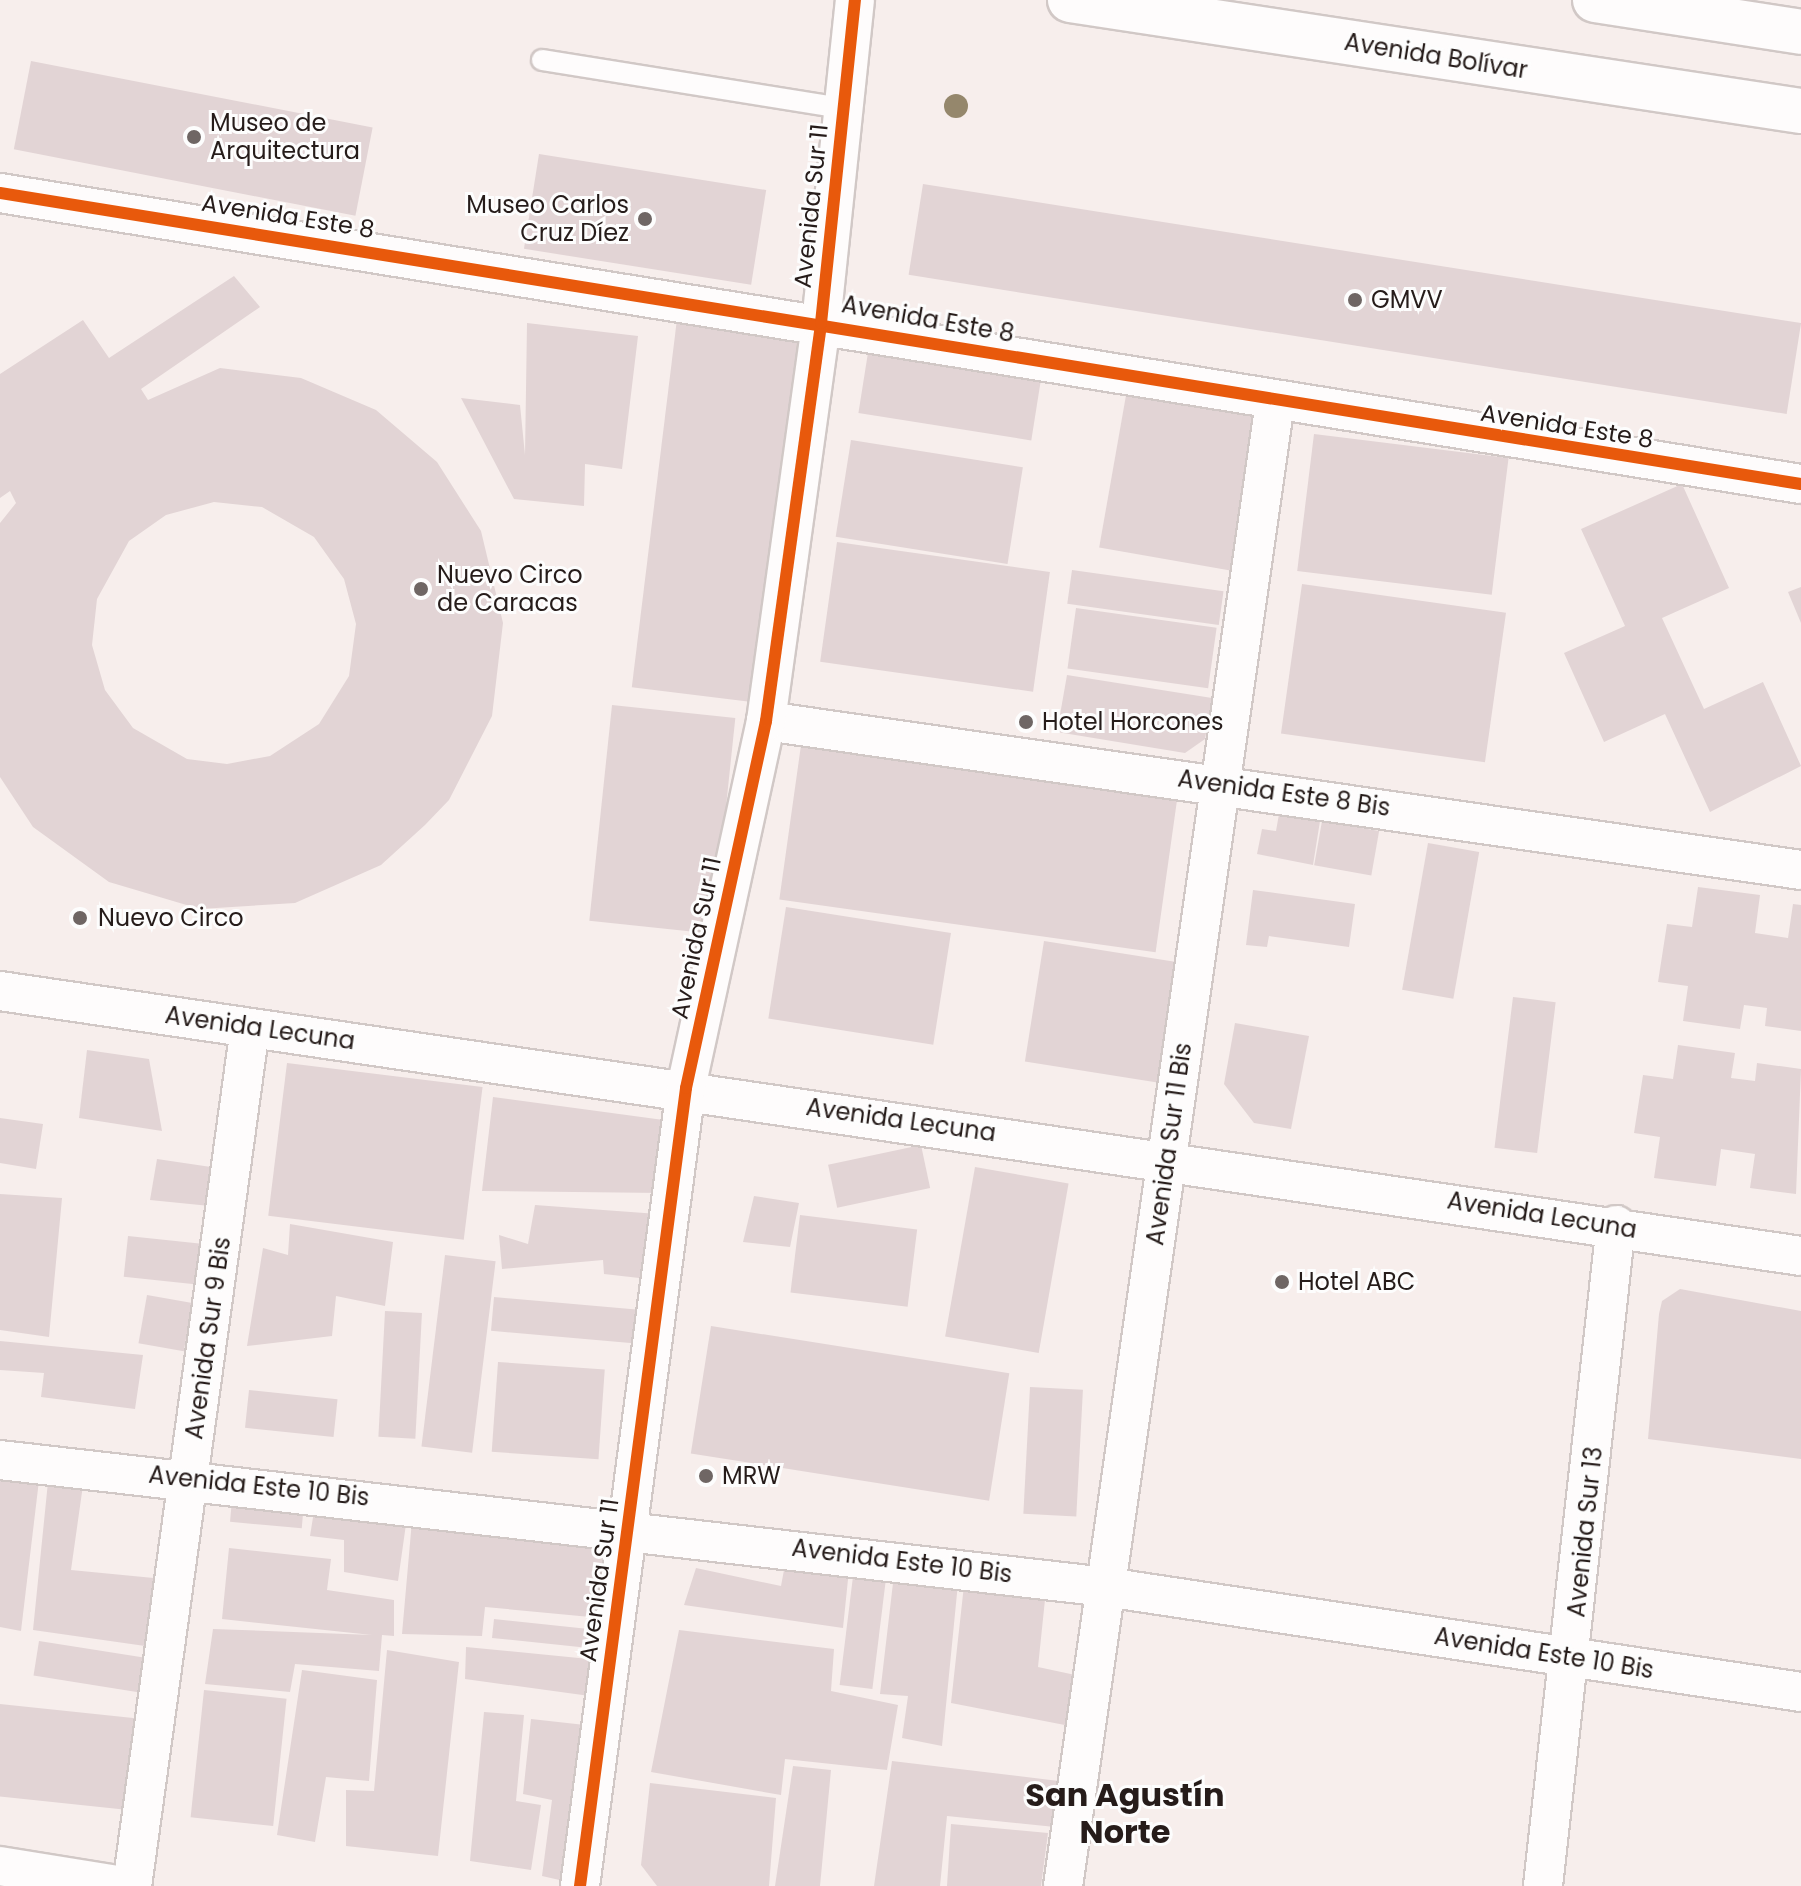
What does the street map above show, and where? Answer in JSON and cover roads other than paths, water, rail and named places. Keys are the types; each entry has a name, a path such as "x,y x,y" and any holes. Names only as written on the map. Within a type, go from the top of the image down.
{"main road":[{"name":"Avenida Bolívar","path":"1070,0 1801,111"},
{"path":"1595,0 1801,32"}],"street":[{"name":"Avenida Sur 11","path":"580,1886 686,1088 766,721 821,323 855,0"},
{"name":"Avenida Este 8","path":"0,193 821,323 1275,402 1801,484"},
{"name":"Avenida Sur 11 Bis","path":"1063,1886 1275,402"},
{"name":"Avenida Este 8 Bis","path":"766,721 1220,783 1801,870"},
{"name":"Avenida Lecuna","path":"0,991 686,1088 1616,1225 1801,1256"},
{"name":"Avenida Sur 9 Bis","path":"132,1886 250,1028"},
{"name":"Avenida Sur 13","path":"1543,1886 1572,1657 1616,1225"},
{"name":"Avenida Este 10 Bis","path":"0,1460 190,1477 628,1527 1106,1587 1801,1692"},
{"path":"0,1866 123,1886"}],"lane":[{"path":"542,60 843,108"}],"place":[{"name":"Museo de Arquitectura","path":"194,137"},
{"name":"Museo Carlos Cruz Díez","path":"645,219"},
{"name":"GMVV","path":"1355,300"},
{"name":"Nuevo Circo de Caracas","path":"421,589"},
{"name":"Hotel Horcones","path":"1026,722"},
{"name":"Nuevo Circo","path":"80,918"},
{"name":"Hotel ABC","path":"1282,1282"},
{"name":"MRW","path":"706,1476"}],"district":[{"name":"San Agustín Norte","path":"1125,1814"}]}
